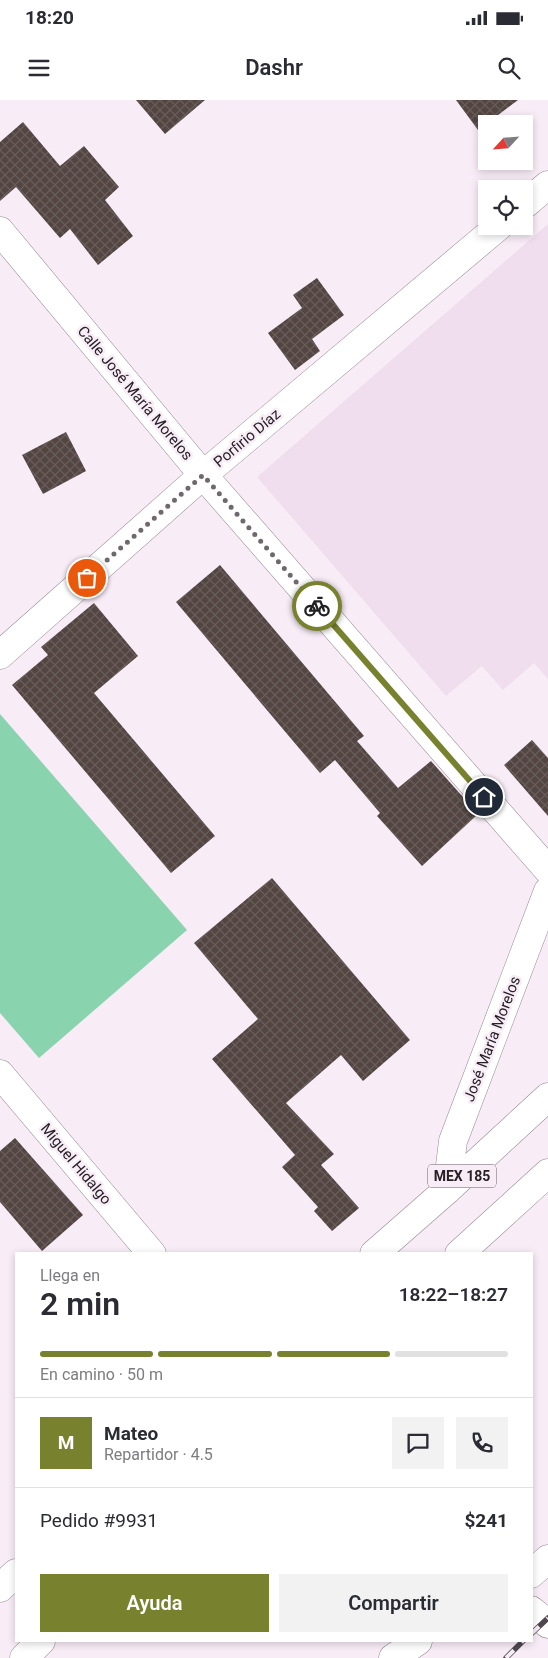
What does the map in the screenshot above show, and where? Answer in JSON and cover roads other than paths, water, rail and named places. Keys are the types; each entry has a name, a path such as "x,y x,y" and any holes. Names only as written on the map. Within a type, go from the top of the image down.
{"street":[{"path":"533,198 548,185"},
{"name":"Calle José María Morelos","path":"0,231 203,475 548,870"},
{"name":"Porfirio Díaz","path":"0,655 203,475 488,235"},
{"name":"José María Morelos","path":"447,1190 454,1140 548,891"},
{"name":"Miguel Hidalgo","path":"0,1074 150,1252"},
{"name":"MEX 185","path":"376,1252 548,1097"},
{"path":"461,1252 548,1173"},
{"path":"533,1572 548,1559"},
{"path":"0,1588 15,1574"},
{"path":"533,1612 548,1624"},
{"path":"24,1658 40,1642"},
{"path":"393,1658 417,1642"}],"railway":[{"path":"533,1632 548,1618"},
{"path":"506,1658 522,1642"}]}
